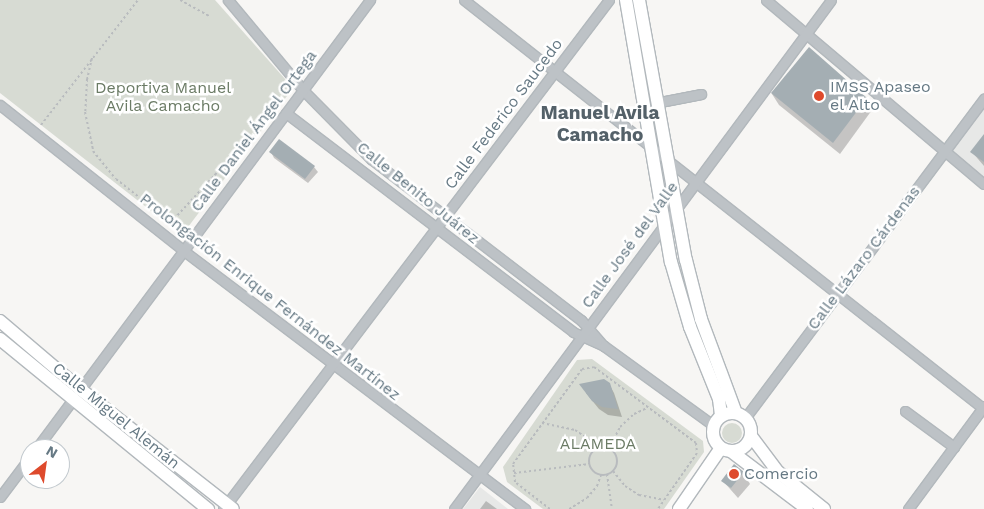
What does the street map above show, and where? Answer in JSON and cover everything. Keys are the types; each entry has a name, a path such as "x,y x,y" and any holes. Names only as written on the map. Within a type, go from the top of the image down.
{"street":[{"name":"Calle Benito Juárez","path":"228,0 303,90 371,158 590,326 604,346"},
{"name":"Calle Daniel Ángel Ortega","path":"43,439 370,0"},
{"path":"464,0 983,408 908,509"},
{"name":"Calle Federico Saucedo","path":"227,507 445,215 609,0"},
{"path":"626,0 654,149 671,262 690,327 719,399 714,438 727,450 775,476 824,509"},
{"path":"640,0 671,162 677,207 701,319 741,415 752,436 775,476 807,509"},
{"path":"766,0 984,184"},
{"name":"Calle José del Valle","path":"454,509 583,337 694,182 831,0"},
{"path":"660,102 702,94"},
{"name":"Calle Lázaro Cárdenas","path":"741,415 837,294 984,98"},
{"name":"Prolongación Enrique Fernández Martínez","path":"1,108 35,132 184,251 332,365 525,509"},
{"name":"Calle Benito Juárez","path":"286,113 583,337 604,346 717,421"},
{"name":"Calle Miguel Alemán","path":"0,321 80,389 227,507"},
{"name":"Calle Miguel Alemán","path":"0,339 72,400 208,509"},
{"path":"905,411 954,447"},
{"path":"717,421 741,415"},
{"path":"679,509 727,450 745,448 752,436"},
{"path":"0,497 20,470"}],"path":[{"path":"35,132 138,0"},
{"path":"180,0 209,16"},
{"path":"92,58 87,79 85,112 93,151 116,179 158,212 174,219 237,151"},
{"path":"550,509 514,482 512,464 582,369 594,367 696,443 697,453 658,509"},
{"path":"609,448 626,420 648,408"},
{"path":"542,423 575,430 600,447 609,448 617,458 613,471 601,475 592,470 589,464 592,452 600,447"},
{"path":"514,473 589,464"},
{"path":"613,471 625,486 638,495 664,500"},
{"path":"607,474 612,509"},
{"path":"569,509 587,498 597,486 601,475"}],"shaded area":[{"path":"984,106 984,177 951,150"},
{"path":"480,487 508,509 463,509"}],"green space":[{"name":"Deportiva Manuel Avila Camacho","path":"0,0 215,0 293,88 182,235 0,93"},
{"name":"ALAMEDA","path":"592,359 703,441 704,452 664,509 543,509 507,482 503,467 577,360"},
{"path":"732,423 739,426 742,433 739,440 732,443 725,440 722,433 725,426"}],"building":[{"name":"IMSS Apaseo el Alto","path":"809,47 867,98 833,143 771,93"},
{"path":"984,134 984,162 970,152"},
{"path":"279,139 315,166 305,179 269,152"},
{"path":"604,379 610,383 618,409 602,407 592,401 579,384"},
{"name":"Comercio","path":"734,464 744,472 731,488 721,481"}],"place":[{"name":"IMSS Apaseo el Alto","path":"819,96"},
{"name":"Comercio","path":"734,474"}],"district":[{"name":"Manuel Avila Camacho","path":"600,124"}]}
